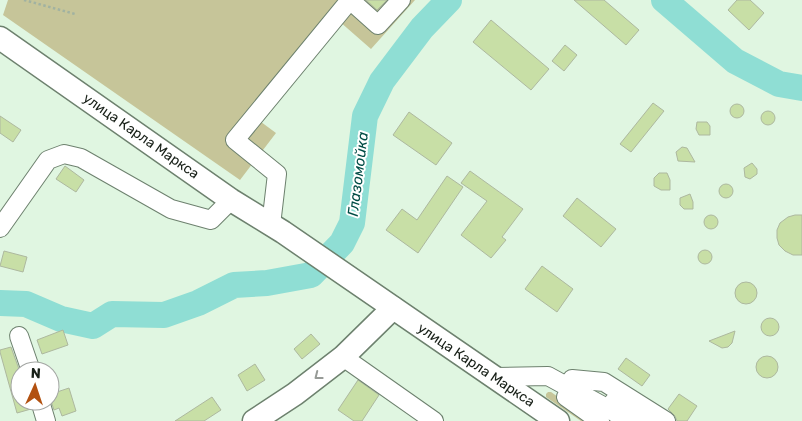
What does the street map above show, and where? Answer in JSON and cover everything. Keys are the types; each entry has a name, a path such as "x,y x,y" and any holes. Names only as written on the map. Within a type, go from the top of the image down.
{"main road":[{"name":"улица Карла Маркса","path":"0,38 231,200 277,228 558,421"},
{"path":"254,421 296,394 343,357 393,308"}],"street":[{"path":"277,228 277,174 235,140 350,0 378,25 401,0"},
{"path":"0,228 48,160 64,154 81,158 171,209 211,220 231,200"},
{"path":"19,336 28,361"},
{"path":"343,357 434,421"},
{"path":"542,376 600,421"},
{"path":"542,376 614,412 626,421"},
{"path":"496,378 542,376 604,382 666,421"},
{"path":"572,379 639,414 648,421"}],"path":[{"path":"24,0 75,14"}],"green space":[{"path":"8,0 415,0 371,49 339,21 257,119 276,133 240,180 3,15"},
{"path":"548,392 551,392 592,421 581,421 546,397"}],"building":[{"path":"366,0 387,0 377,10"},
{"path":"574,0 604,0 639,30 626,45"},
{"path":"737,0 750,0 764,13 749,30 728,10"},
{"path":"491,20 549,69 531,90 473,42"},
{"path":"565,45 577,55 564,71 552,61"},
{"path":"653,103 664,111 631,152 620,144"},
{"path":"734,104 740,104 744,111 740,118 734,118 730,114 730,108"},
{"path":"765,111 771,111 775,118 771,125 765,125 761,121 761,115"},
{"path":"409,112 452,143 436,165 393,135"},
{"path":"0,116 21,130 13,142 0,133"},
{"path":"697,122 707,122 710,126 710,135 699,135 696,129"},
{"path":"682,147 687,148 695,162 678,161 676,152"},
{"path":"752,163 757,169 757,174 750,179 745,177 744,168"},
{"path":"65,166 84,180 76,192 56,179"},
{"path":"470,171 523,209 502,237 506,240 491,258 461,235 487,201 461,183"},
{"path":"659,173 667,173 670,180 670,190 661,190 654,186 654,178"},
{"path":"447,176 463,187 418,253 386,230 402,209 417,220"},
{"path":"723,184 729,184 733,191 729,198 723,198 719,194 719,188"},
{"path":"690,194 693,209 684,209 680,205 680,198"},
{"path":"577,198 616,229 601,247 563,216"},
{"path":"711,215 716,217 718,222 716,227 711,229 706,227 704,222 706,217"},
{"path":"802,215 802,255 793,255 785,251 779,245 777,238 777,230 780,223 788,217"},
{"path":"705,250 710,252 712,257 710,262 705,264 700,262 698,257 700,252"},
{"path":"4,251 27,257 23,272 0,266"},
{"path":"542,266 573,289 557,312 525,289"},
{"path":"746,282 754,285 757,293 754,301 746,304 738,301 735,293 738,285"},
{"path":"770,318 776,321 779,327 776,333 770,336 764,333 761,327 764,321"},
{"path":"63,330 68,345 42,354 37,340"},
{"path":"735,331 732,343 728,347 722,348 709,341"},
{"path":"311,334 320,344 302,359 294,349"},
{"path":"11,347 16,361 10,361 10,388 0,352 0,350"},
{"path":"767,356 775,359 778,367 775,375 767,378 759,375 756,367 759,359"},
{"path":"626,358 650,375 642,386 618,369"},
{"path":"255,364 265,380 247,391 238,375"},
{"path":"358,380 379,395 362,421 354,421 338,410"},
{"path":"69,388 76,411 62,416 60,411 60,391"},
{"path":"679,394 697,406 687,421 677,421 668,409"},
{"path":"212,397 221,410 204,421 175,421"}],"waterway":[{"name":"Глазомойка","path":"0,303 26,304 61,319 93,326 112,314 164,315 198,303 234,285 267,283 311,275 342,243 352,223 365,116 382,81 422,28 449,0"},
{"name":"Глазомойка","path":"664,0 735,61 779,84 802,88"}]}
